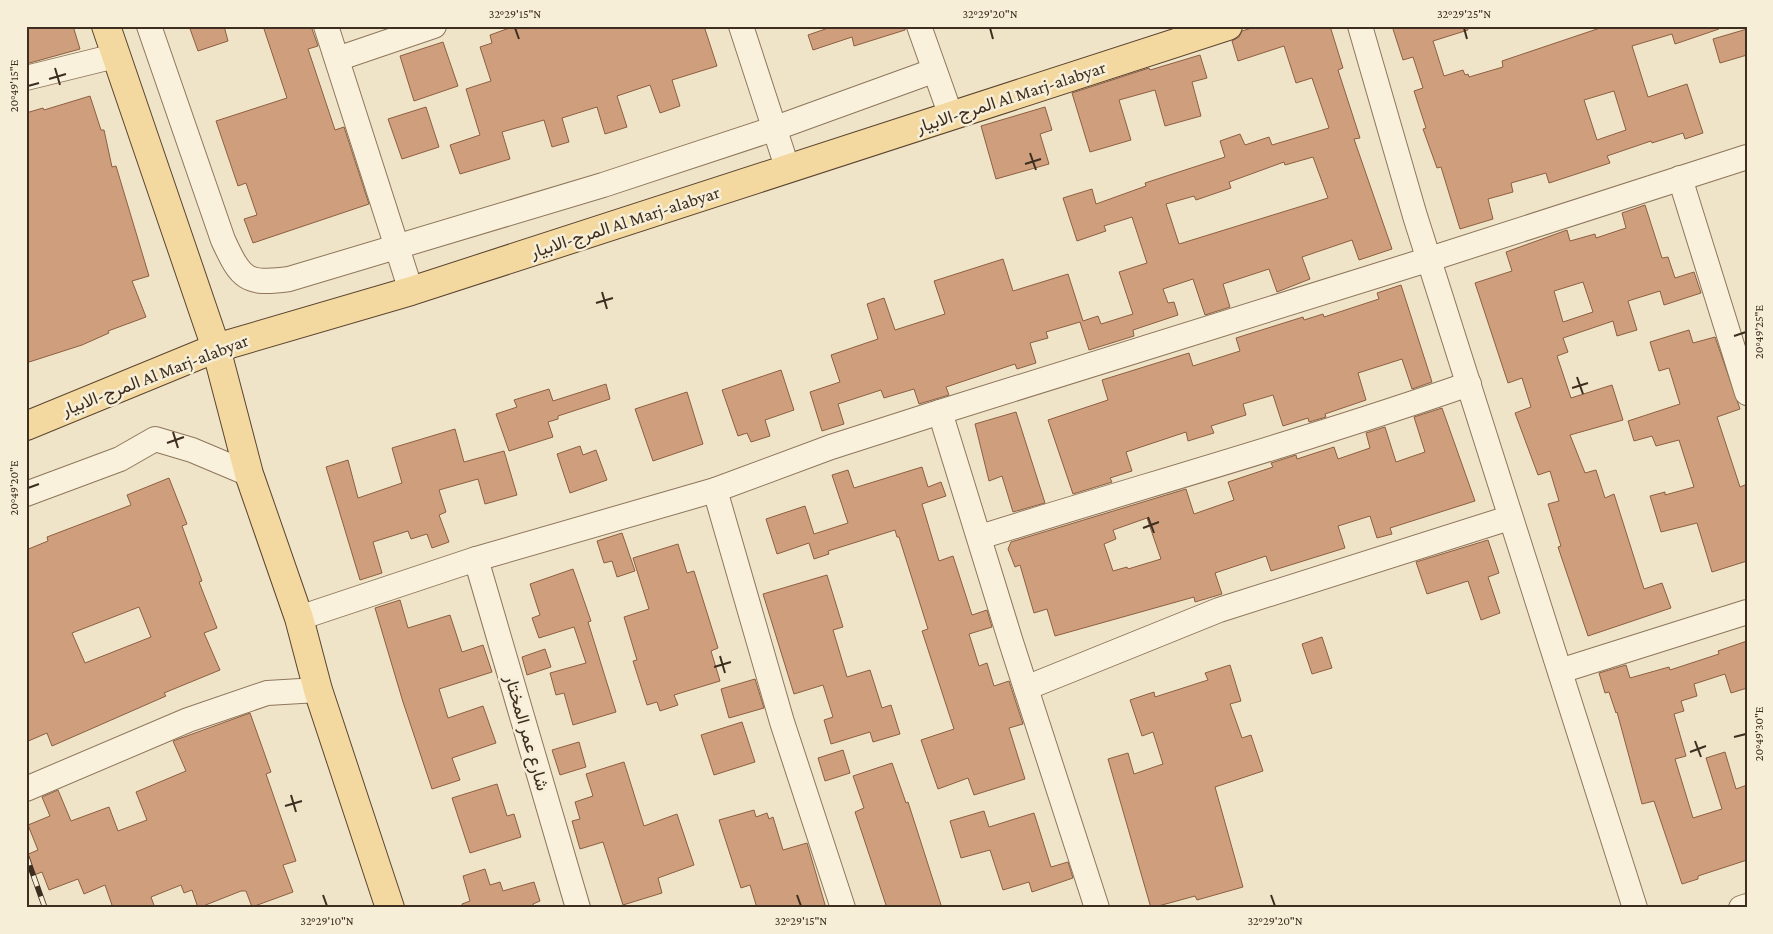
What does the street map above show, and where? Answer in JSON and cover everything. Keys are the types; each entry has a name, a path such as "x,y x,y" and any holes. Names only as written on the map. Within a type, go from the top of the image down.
{"main road":[{"path":"106,26 216,348 249,474 299,618 318,690 390,908"},
{"name":"المرج-الابيار Al Marj-alabyar","path":"26,426 216,348 411,291 1228,26"}],"street":[{"path":"148,26 223,240 235,266 248,277 262,282 289,279 602,185 773,129 933,72"},
{"path":"326,26 411,291"},
{"path":"741,26 773,129 788,170"},
{"path":"919,26 933,72 950,116"},
{"path":"1360,26 1509,518 1635,908"},
{"path":"337,59 421,28"},
{"path":"26,78 115,56"},
{"path":"299,618 476,559 715,490 831,447 1430,259 1747,157"},
{"path":"1680,178 1747,393"},
{"path":"980,537 1173,476 1353,424 1469,384"},
{"path":"940,412 1026,688 1098,908"},
{"path":"26,494 120,459 155,439 192,450 249,474"},
{"path":"715,490 782,722 843,908"},
{"path":"1026,688 1219,610 1509,518"},
{"name":"شارع عمر المختار","path":"476,559 578,908"},
{"path":"1560,672 1747,612"},
{"path":"26,789 188,720 267,693 318,690"},
{"path":"1741,908 1747,906"}],"building":[{"path":"26,26 73,26 80,49 26,64"},
{"path":"189,26 224,26 228,41 198,51"},
{"path":"263,26 311,26 318,46 308,49 335,130 344,127 369,204 253,243 244,219 257,215 246,183 238,186 216,121 287,98"},
{"path":"515,26 704,26 717,66 672,80 680,106 660,113 650,85 617,96 627,127 605,134 597,107 562,118 569,142 552,147 544,120 502,132 510,159 460,174 450,145 480,135 466,89 491,81 480,47 492,43 490,35"},
{"path":"834,26 905,26 905,30 854,46 852,37 813,50 808,35"},
{"path":"1258,26 1330,26 1343,68 1338,70 1360,138 1354,139 1392,249 1359,260 1352,240 1302,257 1310,279 1277,292 1269,269 1223,284 1230,307 1205,315 1193,279 1163,289 1168,303 1174,302 1178,315 1133,330 1134,336 1089,350 1080,322 1046,332 1048,338 1030,343 1036,363 1017,369 1015,364 946,387 949,395 919,404 914,389 884,398 881,390 838,404 844,424 822,431 810,392 840,382 831,355 878,339 867,304 884,298 895,330 945,314 934,281 1003,259 1013,291 1068,274 1083,321 1098,316 1101,324 1133,314 1119,272 1147,263 1132,217 1104,226 1106,231 1077,241 1063,198 1092,189 1096,204 1146,186 1145,183 1225,157 1220,141 1240,134 1245,145 1269,137 1272,145 1329,128 1312,78 1296,83 1284,46 1238,61 1232,41 1239,37 1242,31","holes":["1313,157 1328,198 1179,244 1166,204 1194,196 1196,200 1231,188 1229,182 1284,162 1285,165"]},
{"path":"1392,26 1467,26 1468,30 1433,41 1444,76 1463,70 1465,75 1468,74 1469,77 1503,67 1502,61 1606,26 1718,26 1719,29 1675,44 1672,34 1632,46 1648,97 1687,84 1703,133 1685,139 1683,133 1652,143 1651,141 1607,156 1610,163 1549,183 1546,173 1511,183 1513,192 1488,199 1493,219 1460,229 1441,167 1437,168 1423,129 1426,128 1414,91 1423,88 1413,57 1403,60","holes":["1614,91 1626,130 1597,140 1584,100"]},
{"path":"1747,29 1747,55 1720,63 1713,39"},
{"path":"443,42 458,86 414,101 400,56"},
{"path":"1200,55 1207,78 1192,82 1201,116 1165,126 1155,90 1119,100 1131,140 1090,152 1072,93 1149,68 1150,70"},
{"path":"90,96 101,130 104,130 112,167 116,166 149,276 132,281 146,317 108,331 109,333 82,345 26,363 26,113 43,108 44,110"},
{"path":"426,107 439,147 402,159 388,119"},
{"path":"1045,107 1052,130 1040,134 1049,164 996,179 981,126"},
{"path":"1645,205 1662,258 1668,257 1675,278 1694,272 1701,293 1664,305 1660,291 1628,301 1637,330 1617,336 1613,321 1563,338 1568,352 1557,356 1571,398 1612,385 1623,420 1570,435 1585,473 1596,470 1605,498 1614,494 1644,589 1662,583 1671,608 1588,636 1558,547 1561,546 1548,504 1559,501 1550,471 1538,475 1515,413 1531,407 1522,378 1508,383 1475,283 1512,271 1506,252 1567,230 1570,241 1595,234 1596,238 1626,228 1622,213","holes":["1583,282 1593,312 1563,322 1554,291"]},
{"path":"1401,285 1432,382 1412,389 1402,359 1358,373 1366,400 1325,414 1326,417 1309,422 1308,418 1283,426 1273,395 1243,404 1246,415 1211,426 1214,433 1188,441 1186,432 1126,452 1132,471 1110,478 1112,482 1073,494 1048,420 1108,400 1102,380 1189,353 1193,366 1240,351 1236,338 1303,317 1304,320 1323,314 1324,317 1379,299 1377,293"},
{"path":"1689,330 1693,343 1715,337 1740,409 1717,417 1740,487 1747,484 1747,561 1712,572 1697,523 1661,532 1650,496 1665,492 1665,495 1694,487 1679,440 1656,446 1652,436 1634,441 1628,421 1680,404 1669,368 1659,371 1650,342"},
{"path":"781,370 794,410 765,420 770,436 751,442 747,433 738,436 722,390"},
{"path":"606,384 610,399 558,416 558,419 548,422 553,437 509,451 496,414 517,407 514,400 549,389 553,401"},
{"path":"687,392 703,444 653,461 635,409"},
{"path":"1442,408 1475,501 1390,528 1392,534 1377,538 1370,516 1338,526 1345,548 1271,571 1266,556 1215,573 1222,594 1195,602 1194,597 1055,636 1047,609 1034,613 1020,565 1015,567 1008,549 1011,542 1186,489 1194,514 1234,500 1228,482 1273,467 1271,463 1296,455 1297,459 1334,447 1338,459 1370,448 1366,433 1385,427 1396,462 1425,452 1414,417","holes":["1147,518 1161,559 1128,569 1127,567 1113,571 1104,544 1116,539 1113,530"]},
{"path":"1016,412 1045,503 1013,512 1002,476 989,481 975,424"},
{"path":"455,429 464,462 504,451 517,495 485,504 478,479 439,490 446,512 439,515 449,542 432,548 427,534 411,539 408,531 373,542 382,573 360,580 326,467 348,460 358,498 402,483 392,448"},
{"path":"580,446 583,455 596,450 607,480 570,493 557,454"},
{"path":"922,467 928,487 941,482 946,496 922,504 939,561 953,556 972,615 987,610 992,627 969,634 979,666 987,663 994,686 1009,681 1023,724 1009,728 1025,779 974,795 968,778 938,789 921,740 954,729 922,631 928,629 899,537 897,537 895,530 828,551 829,554 814,559 809,543 777,554 766,519 805,506 814,534 848,523 832,475 848,470 854,488"},
{"path":"169,478 187,524 182,526 202,581 199,582 217,628 204,633 220,670 164,693 166,696 52,746 47,733 26,742 26,550 48,541 47,537 131,505 127,495","holes":["139,607 151,637 85,663 72,633"]},
{"path":"622,533 635,571 617,577 612,561 604,563 597,541"},
{"path":"1488,540 1499,573 1488,577 1500,613 1481,620 1468,581 1427,594 1416,562"},
{"path":"678,544 687,573 694,571 718,648 711,651 720,681 674,695 678,705 660,711 657,702 647,705 633,661 637,660 624,617 649,609 633,558"},
{"path":"573,569 591,621 588,622 616,712 573,725 564,693 556,695 550,673 586,663 574,627 539,638 532,618 540,615 530,584"},
{"path":"827,575 843,627 833,630 847,677 870,670 882,708 891,705 900,734 873,742 870,732 831,744 824,720 833,717 823,685 794,694 763,594"},
{"path":"400,600 408,628 450,615 462,652 483,645 492,672 439,689 448,718 483,706 496,743 452,758 460,780 432,789 403,702 375,608"},
{"path":"1322,637 1332,668 1312,674 1302,644"},
{"path":"1747,641 1747,688 1731,693 1725,674 1694,684 1697,696 1681,701 1684,711 1674,714 1686,756 1675,759 1693,818 1722,809 1706,758 1725,752 1736,789 1747,785 1747,860 1698,876 1698,879 1682,884 1654,801 1642,804 1617,712 1609,692 1605,693 1599,673 1626,665 1630,678 1669,667 1670,670 1719,654 1718,651"},
{"path":"545,649 551,667 527,675 522,657"},
{"path":"1230,665 1241,701 1230,704 1242,738 1251,735 1263,771 1215,787 1243,887 1197,900 1195,896 1151,908 1108,759 1128,753 1134,774 1163,764 1153,732 1142,736 1130,700 1154,692 1155,697 1208,680 1205,673"},
{"path":"755,679 764,708 729,718 721,689"},
{"path":"250,713 271,772 266,774 296,861 283,865 293,892 252,907 246,891 241,891 198,908 192,890 184,893 181,885 151,897 155,908 113,908 105,885 84,894 78,879 49,890 42,872 34,875 26,855 38,850 28,825 50,816 42,797 58,790 71,821 109,807 118,831 147,820 136,792 186,771 173,741"},
{"path":"742,722 755,762 714,775 701,735"},
{"path":"579,742 586,767 560,775 552,750"},
{"path":"843,750 850,773 825,781 818,758"},
{"path":"624,762 644,826 677,814 694,865 658,878 662,893 623,905 603,842 580,849 572,821 580,819 575,802 593,796 586,774"},
{"path":"892,763 906,803 908,802 942,908 887,908 855,812 864,808 853,776"},
{"path":"497,784 507,816 514,814 521,837 470,853 452,798"},
{"path":"754,810 756,817 767,813 769,819 773,817 783,850 807,843 826,908 757,908 750,885 741,888 719,820"},
{"path":"984,811 989,827 1034,813 1051,867 1068,862 1073,878 1032,892 1029,882 1003,890 990,850 961,858 950,821"},
{"path":"485,869 490,885 500,882 503,891 534,882 540,901 533,904 534,908 463,908 462,904 470,901 463,876"}],"railway":[{"path":"26,855 45,908"}]}
